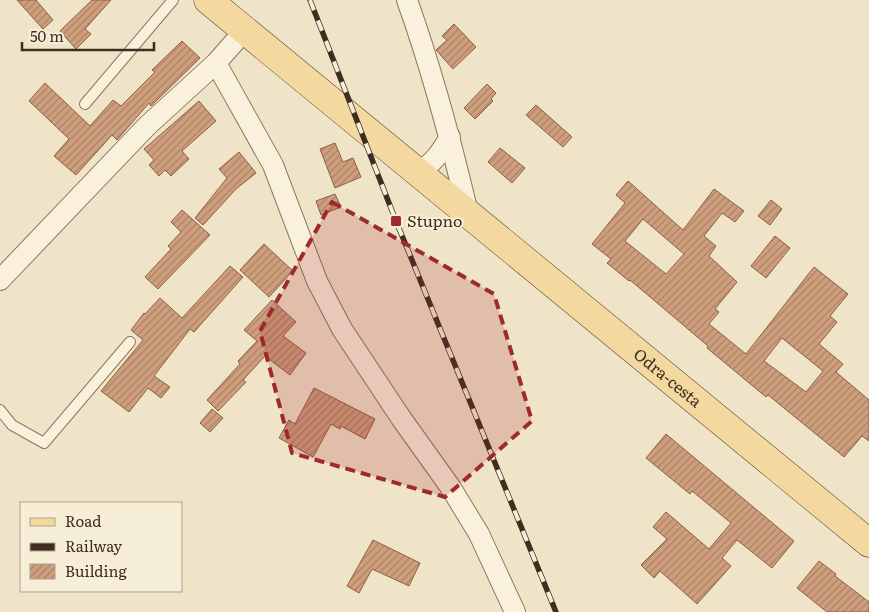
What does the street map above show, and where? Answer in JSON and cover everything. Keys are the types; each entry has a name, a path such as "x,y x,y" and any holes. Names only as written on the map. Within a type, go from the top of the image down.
{"main road":[{"path":"208,0 245,30"},
{"name":"Odra-cesta","path":"245,30 869,543"}],"street":[{"path":"407,0 420,35 450,137 468,213"},
{"path":"0,280 147,126 216,63 245,30"},
{"path":"216,63 273,165 317,281 342,329 401,418 451,488 478,534 515,612"},
{"path":"418,172 430,166 450,137"}],"lane":[{"path":"85,104 173,0"},
{"path":"0,410 12,424 44,444 130,342"}],"highlighted area":[{"path":"332,202 494,294 532,421 445,497 292,453 260,331"}],"building":[{"path":"17,0 36,0 53,20 43,29"},
{"path":"92,0 111,0 85,29 91,34 76,49 60,31"},
{"path":"454,24 476,47 453,69 436,50 447,40 442,36"},
{"path":"182,41 200,58 151,106 149,103 117,140 112,135 76,175 54,156 69,139 29,101 45,83 90,126 113,100 121,106 155,72 152,70"},
{"path":"487,84 496,93 491,99 493,101 475,119 464,108"},
{"path":"199,101 216,121 182,151 189,159 171,176 165,170 159,176 149,165 154,160 144,149"},
{"path":"536,105 572,137 563,147 526,115"},
{"path":"335,143 343,162 353,158 361,177 335,188 320,149"},
{"path":"500,148 525,168 512,183 488,162"},
{"path":"239,152 256,173 236,189 203,225 195,218 227,178 219,169"},
{"path":"628,181 683,230 714,189 744,211 735,222 722,213 704,236 716,246 709,256 737,282 715,309 719,312 709,324 746,354 814,267 848,294 830,316 837,322 819,344 843,364 836,372 869,400 869,441 862,436 844,457 768,395 766,397 630,280 607,263 611,259 592,244 625,203 616,195","holes":["643,219 684,254 666,274 625,241","782,338 823,371 806,392 764,361"]},
{"path":"335,194 341,207 321,215 316,201"},
{"path":"771,200 782,209 770,225 758,216"},
{"path":"182,210 210,235 158,289 145,277 171,249 168,246 181,232 171,222"},
{"path":"775,236 790,248 766,278 751,266"},
{"path":"264,244 293,271 269,297 240,270"},
{"path":"230,266 243,277 194,332 190,329 154,376 170,387 161,398 148,388 129,412 101,391 143,340 131,330 144,313 160,298 182,318"},
{"path":"272,300 296,322 283,336 306,353 290,375 265,356 243,380 246,382 218,411 207,400 240,364 238,361 257,341 244,330"},
{"path":"314,388 375,419 365,439 341,426 340,429 331,424 313,457 279,438 289,420 295,424"},
{"path":"212,409 223,418 210,432 200,423"},
{"path":"666,434 794,541 772,568 737,540 722,558 731,566 697,604 660,571 654,578 641,565 667,539 653,527 666,512 709,549 731,523 692,491 690,494 646,458"},
{"path":"373,540 420,563 409,586 372,569 359,593 347,586"},
{"path":"819,561 869,602 869,612 827,612 797,588"}],"railway":[{"path":"310,0 396,221 556,612"}],"place":[{"name":"Stupno","path":"396,221"}]}
